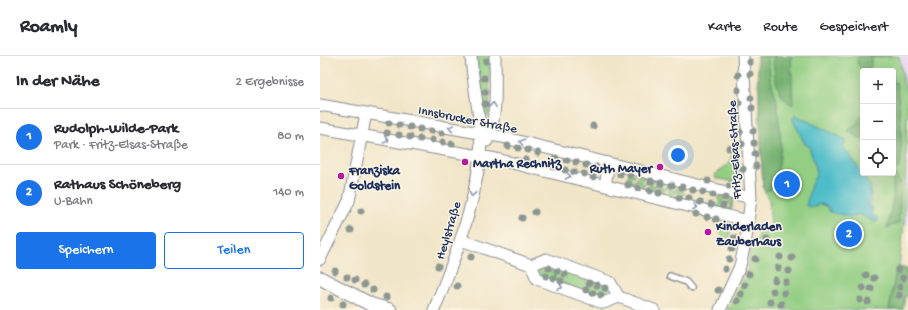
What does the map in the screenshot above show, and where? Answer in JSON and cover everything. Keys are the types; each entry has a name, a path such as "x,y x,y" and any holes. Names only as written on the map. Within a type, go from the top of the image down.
{"street":[{"path":"471,56 485,134"},
{"name":"Heylstraße","path":"434,310 461,240 494,100 494,56"},
{"name":"Fritz-Elsas-Straße","path":"720,310 740,266 749,221 750,198 743,56"},
{"name":"Innsbrucker Straße","path":"320,105 485,134 750,198"},
{"path":"320,259 349,201 366,113"},
{"path":"320,128 480,156 749,221"},
{"path":"605,185 609,164"},
{"path":"461,240 531,265 546,259 610,282 619,298"},
{"path":"531,265 537,279 603,303 619,298 654,310"},
{"path":"320,278 376,307 390,310"}],"lane":[{"path":"670,276 686,282 691,288"}],"shaded area":[{"path":"899,56 908,56 908,96 904,84"},
{"path":"908,135 908,225 904,224"}],"green space":[{"path":"476,56 490,56 489,115 486,118 483,117"},
{"path":"757,56 899,56 904,84 908,96 904,224 899,267 908,269 908,296 905,296 903,310 727,310 747,271 752,240 757,240 759,230 762,227 771,227 769,200 763,188","holes":["860,68 896,68 896,176 863,176 870,189 871,216 858,214 852,217 820,204 814,207 817,170 809,146 805,144 793,120 795,115 846,140 842,148 860,172"]},
{"path":"757,56 768,56 770,78 777,101 781,144 779,165 770,190 766,191 763,188"},
{"path":"773,56 791,56 793,105 787,102 779,91 775,77"},
{"path":"858,56 890,56 871,58 871,67 860,68 857,63"},
{"path":"896,82 899,100 901,142 900,164 898,169 896,167"},
{"path":"860,118 860,138 848,131 857,124"},
{"path":"737,151 739,183 715,178 715,174 727,165 734,152"},
{"path":"629,173 635,174 630,180 633,182 639,175 646,177 641,182 643,184 649,178 657,179 651,184 654,186 660,180 666,182 660,186 663,189 670,183 676,184 671,189 674,191 680,185 687,187 682,191 685,194 679,200 674,198 679,192 677,190 670,197 665,196 670,190 667,188 660,195 654,194 659,187 657,185 650,193 644,191 650,184 647,182 640,190 633,189 639,182 637,180 629,187 625,187"},
{"path":"893,176 896,176 901,183 899,223 887,228 893,198"},
{"path":"721,195 727,196 722,202 725,204 734,198 731,212 727,211 732,205 728,203 722,210 715,208 720,202 717,199"},
{"path":"717,223 731,227 728,244 716,225"},
{"path":"545,263 608,285 611,292 607,299 541,277 538,270 540,265"},
{"path":"899,267 908,269 908,296 905,296 903,310 889,310 896,269"}],"water":[{"path":"795,115 846,140 843,148 860,170 860,176 864,176 871,187 868,208 873,208 871,216 877,217 877,222 858,214 852,217 830,212 827,206 820,204 814,207 806,206 811,185 817,173 809,146 805,144 793,120"}],"place":[{"name":"Martha Rechnitz","path":"465,162"},
{"name":"Ruth Mayer","path":"660,167"},
{"name":"Franziska Goldstein","path":"341,176"},
{"name":"Rudolph-Wilde-Park","path":"787,184"},
{"name":"Kinderladen Zauberhaus","path":"708,232"},
{"name":"Rathaus Schöneberg","path":"849,234"}]}
